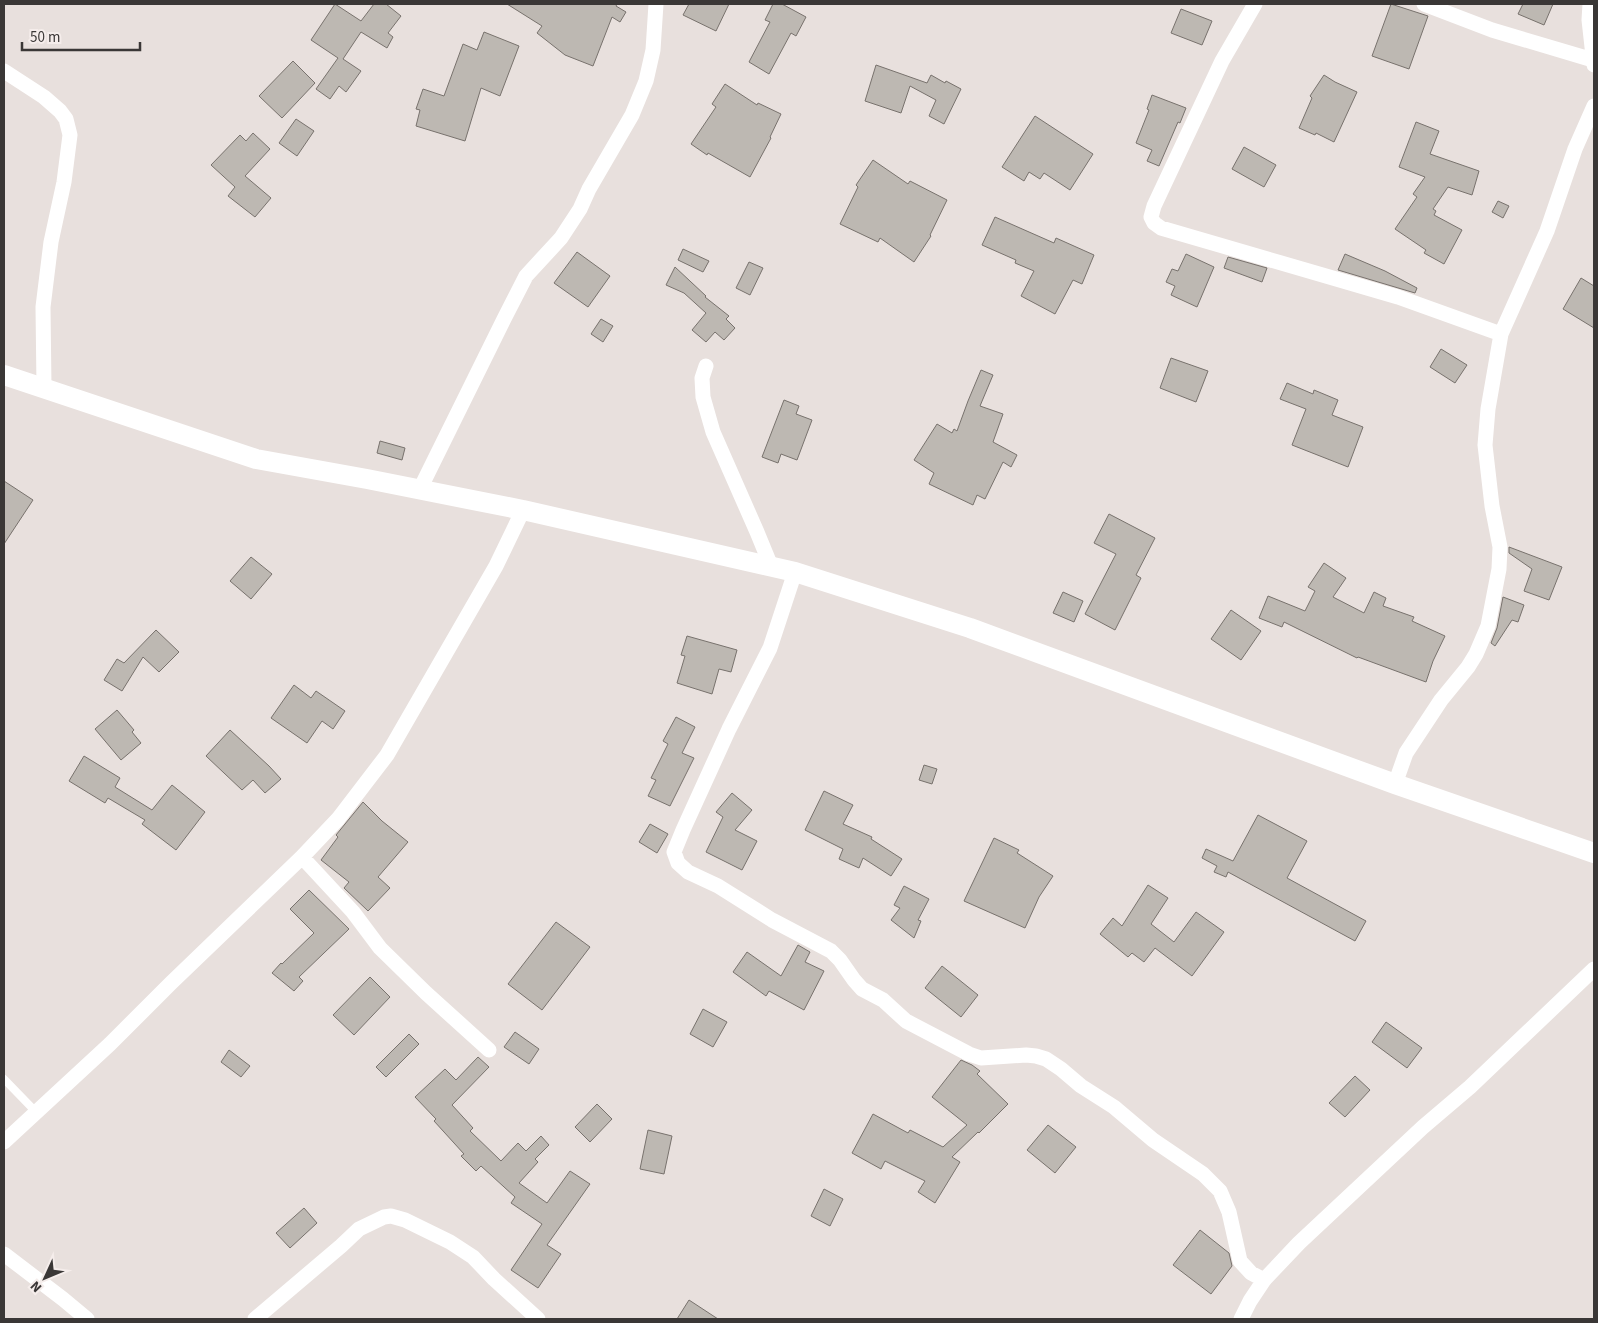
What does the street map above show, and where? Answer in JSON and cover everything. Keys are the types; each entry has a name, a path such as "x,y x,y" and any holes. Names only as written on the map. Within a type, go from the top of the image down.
{"street":[{"path":"420,489 526,276 561,238 580,209 589,188 632,116 646,81 653,50 656,4"},
{"path":"1256,4 1222,61 1154,206 1151,217 1154,223 1161,228 1398,297 1501,334"},
{"path":"1424,4 1492,30 1594,63 1589,20 1590,4"},
{"path":"4,70 54,105 66,119 70,135 64,182 51,242 43,307 44,388"},
{"path":"1394,784 1406,753 1441,700 1468,667 1488,626 1499,569 1500,547 1492,506 1485,445 1488,409 1501,334 1547,231 1575,149 1594,106"},
{"path":"706,366 702,378 703,397 713,432 771,566"},
{"path":"4,375 256,459 523,510 795,572 970,628 1394,784 1594,853"},
{"path":"4,1142 110,1044 302,857 338,819 387,755 496,566 523,510"},
{"path":"795,572 770,648 729,729 682,830 674,852 678,863 688,872 718,886 772,920 831,951 862,989 883,1000 906,1021 969,1054 982,1058 1036,1056 1046,1059 1061,1069 1087,1090 1114,1107 1153,1140 1213,1183 1220,1191 1229,1212 1240,1261 1251,1272 1264,1280"},
{"path":"302,857 353,912 380,948 489,1050"},
{"path":"1241,1319 1264,1280 1299,1243 1423,1127 1470,1087 1594,969"},
{"path":"255,1319 359,1229 384,1217 391,1216 405,1220 450,1242 472,1257 538,1319"},
{"path":"4,1254 87,1319"}],"lane":[{"path":"4,1079 36,1112"}],"building":[{"path":"335,4 361,21 374,4 386,4 401,16 388,33 393,37 387,48 361,32 343,59 361,71 346,92 339,86 330,99 316,89 338,58 311,40"},
{"path":"507,4 617,4 616,6 626,12 620,22 612,17 593,66 565,55 537,33 542,26"},
{"path":"689,4 729,4 716,31 683,15"},
{"path":"773,4 782,4 806,17 796,36 791,33 769,74 749,62 770,22 765,20"},
{"path":"1391,4 1428,16 1409,69 1372,56"},
{"path":"1523,4 1553,4 1544,25 1518,14"},
{"path":"1181,9 1212,21 1202,45 1171,33"},
{"path":"484,32 519,46 500,96 481,88 465,141 416,126 420,110 416,109 423,89 444,96 463,44 477,50"},
{"path":"293,61 315,83 282,118 259,96"},
{"path":"876,65 927,83 931,75 961,89 944,124 929,116 936,100 910,86 901,113 865,101"},
{"path":"1324,75 1357,92 1334,142 1316,133 1315,135 1299,128 1312,98 1310,96"},
{"path":"725,84 757,105 758,103 781,114 771,138 750,177 708,153 707,155 691,144 716,107 712,104"},
{"path":"1152,95 1186,108 1159,166 1147,161 1152,150 1136,143 1149,110 1147,109"},
{"path":"1035,116 1093,154 1070,190 1044,173 1040,179 1029,172 1024,181 1002,167"},
{"path":"296,119 314,131 297,156 279,143"},
{"path":"1416,122 1439,131 1430,154 1479,171 1472,195 1448,187 1433,209 1436,211 1434,215 1462,230 1444,264 1424,253 1426,250 1395,229 1417,197 1413,194 1425,177 1399,167"},
{"path":"253,133 270,149 245,176 271,198 255,217 228,196 235,187 211,165 240,135 246,141"},
{"path":"1244,147 1276,165 1264,187 1232,169"},
{"path":"873,160 908,184 910,181 947,200 931,236 914,262 880,238 878,242 840,224 858,187 856,185"},
{"path":"1498,201 1509,206 1503,218 1492,212"},
{"path":"995,217 1054,243 1056,238 1094,255 1082,284 1073,280 1055,314 1021,296 1034,271 1015,263 1016,260 982,245"},
{"path":"683,249 709,261 703,272 678,260"},
{"path":"577,252 610,276 588,307 554,283"},
{"path":"1186,254 1214,267 1197,307 1171,295 1175,286 1166,282 1172,269 1178,271"},
{"path":"1345,254 1385,271 1417,288 1415,293 1338,270"},
{"path":"1228,257 1267,268 1262,282 1224,268"},
{"path":"749,262 763,268 750,295 736,288"},
{"path":"675,267 705,297 729,316 726,319 735,328 724,340 715,332 706,342 692,330 706,313 684,293 666,285"},
{"path":"1581,278 1594,286 1594,328 1563,309"},
{"path":"601,319 613,326 603,342 591,334"},
{"path":"1441,349 1467,365 1455,383 1430,367"},
{"path":"1171,358 1208,371 1196,402 1160,388"},
{"path":"981,370 993,375 980,406 1003,414 993,442 1017,455 1011,467 1003,462 985,499 977,495 973,505 929,484 934,473 914,460 937,424 952,433 954,429 957,431"},
{"path":"1287,383 1313,394 1314,390 1338,400 1332,415 1363,427 1348,467 1292,445 1306,409 1280,399"},
{"path":"784,400 799,406 796,414 812,420 797,460 781,454 778,463 762,457"},
{"path":"380,441 405,448 402,460 377,453"},
{"path":"4,481 33,500 4,544"},
{"path":"1109,514 1155,538 1136,575 1141,578 1115,630 1085,614 1116,554 1094,543"},
{"path":"1509,547 1562,567 1549,600 1524,591 1532,569 1509,553"},
{"path":"251,557 272,574 251,599 230,581"},
{"path":"1324,563 1346,578 1333,597 1364,613 1374,592 1386,598 1383,606 1414,617 1412,621 1445,636 1433,661 1426,682 1357,658 1284,622 1282,627 1259,618 1268,596 1305,611 1315,591 1308,587"},
{"path":"1063,592 1083,601 1074,622 1053,613"},
{"path":"1503,597 1524,605 1518,622 1512,620 1495,646 1491,643 1497,628"},
{"path":"1231,610 1261,631 1241,660 1211,639"},
{"path":"156,630 179,652 159,672 143,657 122,691 104,680 117,659 124,663"},
{"path":"687,636 737,650 731,672 719,669 712,694 677,683 685,656 681,655"},
{"path":"294,685 311,698 316,691 345,711 333,729 322,721 307,743 271,718"},
{"path":"117,710 134,730 132,732 141,743 121,760 95,729"},
{"path":"676,717 695,727 682,753 694,758 670,806 648,796 656,780 651,778 668,744 663,741"},
{"path":"230,730 281,779 265,793 253,780 242,790 206,756"},
{"path":"84,756 120,778 115,787 152,810 172,785 205,812 176,850 142,824 145,820 108,798 105,803 69,781"},
{"path":"924,765 937,769 932,784 919,780"},
{"path":"824,791 853,805 843,824 872,837 871,839 902,859 891,876 863,858 859,868 839,859 843,849 805,830"},
{"path":"732,793 752,810 735,830 757,841 742,870 706,852 723,817 716,812"},
{"path":"363,802 382,821 408,842 378,877 390,888 368,911 344,888 349,882 321,860 338,837 336,835"},
{"path":"1258,815 1307,841 1287,878 1366,921 1355,941 1228,872 1226,877 1214,872 1217,866 1202,858 1206,849 1233,861"},
{"path":"650,824 668,834 657,853 639,842"},
{"path":"994,838 1019,850 1017,853 1053,876 1039,897 1025,928 964,901"},
{"path":"1148,885 1168,898 1151,924 1174,942 1196,912 1224,932 1192,976 1155,948 1144,962 1132,953 1128,957 1100,934 1113,918 1122,926"},
{"path":"904,886 929,899 918,920 921,921 914,938 891,920 900,908 894,905"},
{"path":"309,890 349,929 299,977 303,981 294,991 272,973 314,933 290,909"},
{"path":"556,922 590,947 542,1010 508,984"},
{"path":"798,945 810,952 805,962 824,971 804,1010 769,991 766,996 733,972 747,952 781,976"},
{"path":"942,966 978,995 961,1017 925,988"},
{"path":"370,977 390,997 354,1035 333,1015"},
{"path":"703,1009 727,1022 713,1047 690,1034"},
{"path":"1386,1022 1422,1048 1407,1068 1372,1042"},
{"path":"515,1032 539,1049 529,1064 504,1047"},
{"path":"409,1034 419,1044 386,1077 376,1067"},
{"path":"229,1050 250,1066 241,1077 221,1062"},
{"path":"478,1057 489,1067 452,1105 473,1128 470,1131 501,1161 518,1143 526,1151 541,1136 549,1145 535,1159 538,1162 519,1183 547,1203 570,1171 590,1184 547,1245 561,1254 538,1288 511,1270 542,1224 511,1203 515,1197 481,1166 476,1171 461,1156 464,1154 434,1121 436,1119 415,1097 445,1069 456,1080"},
{"path":"961,1060 980,1071 977,1074 1008,1104 952,1157 960,1162 935,1203 918,1192 925,1181 885,1161 881,1169 852,1153 873,1114 908,1133 910,1130 943,1147 967,1125 932,1097"},
{"path":"1355,1076 1370,1090 1345,1117 1329,1103"},
{"path":"597,1104 612,1119 590,1142 575,1127"},
{"path":"1048,1125 1076,1147 1055,1173 1027,1150"},
{"path":"648,1130 672,1136 664,1174 640,1169"},
{"path":"824,1189 843,1199 830,1226 811,1216"},
{"path":"304,1208 317,1223 290,1248 276,1233"},
{"path":"1200,1230 1229,1253 1232,1266 1211,1294 1173,1265"},
{"path":"689,1300 718,1319 677,1319"}]}
